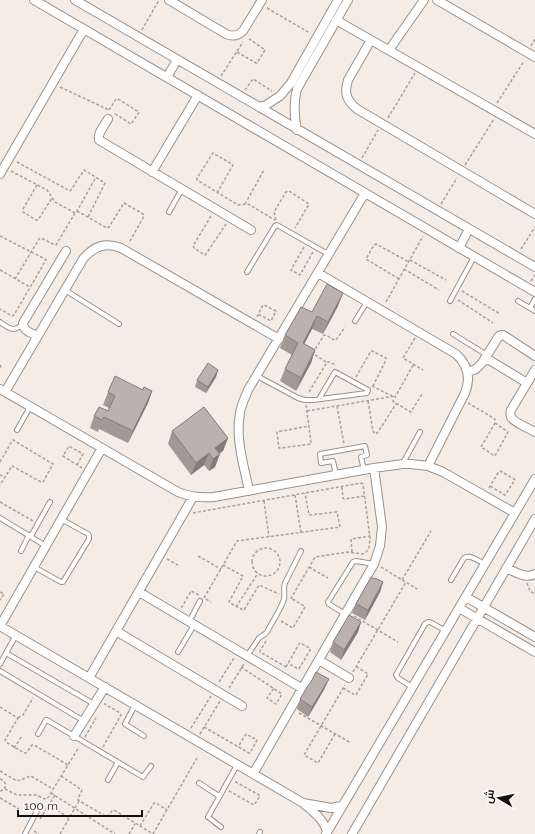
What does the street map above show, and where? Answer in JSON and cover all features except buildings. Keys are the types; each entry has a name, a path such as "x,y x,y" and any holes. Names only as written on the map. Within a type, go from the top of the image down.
{"street":[{"path":"34,0 535,292"},
{"path":"75,0 535,267"},
{"path":"169,0 226,34 233,36 243,31 261,2"},
{"path":"259,107 274,101 291,83 338,0"},
{"path":"297,130 294,105 297,89 348,0"},
{"path":"389,50 424,0"},
{"path":"437,0 532,55"},
{"path":"336,20 535,134"},
{"path":"2,171 84,29"},
{"path":"371,40 346,86 346,93 352,104 357,109 535,214"},
{"path":"167,77 177,60"},
{"path":"152,172 198,95"},
{"path":"109,114 99,135 99,140 251,230"},
{"path":"249,491 238,437 238,425 243,401 365,193"},
{"path":"459,248 469,229"},
{"path":"279,339 125,250 114,246 100,246 88,253 83,259 38,336 2,391 178,492 193,497 214,497 374,468 411,464 428,466 444,472 515,513"},
{"path":"38,336 25,329 23,324 66,251"},
{"path":"318,273 456,354 465,365 468,372 468,386 428,466"},
{"path":"468,372 479,366 499,336 502,335 535,356"},
{"path":"487,356 527,383"},
{"path":"535,370 511,410 510,415 513,420 535,432"},
{"path":"102,448 0,626 303,803 321,820 326,827 326,833"},
{"path":"253,774 374,564 380,546 382,527 374,468"},
{"path":"326,833 535,479"},
{"path":"89,678 193,497"},
{"path":"352,834 535,519"},
{"path":"506,568 525,576 535,574"},
{"path":"138,592 302,689"},
{"path":"466,597 535,637"},
{"path":"459,608 535,652"},
{"path":"116,631 242,706"},
{"path":"319,660 349,678"},
{"path":"74,736 105,687"},
{"path":"303,803 331,808 342,806"}],"lane":[{"path":"169,212 182,189"},
{"path":"247,272 277,223 328,254"},
{"path":"451,299 474,257"},
{"path":"65,290 119,324"},
{"path":"530,308 535,299"},
{"path":"518,301 535,311"},
{"path":"355,321 367,302"},
{"path":"0,322 12,329 17,329 23,324"},
{"path":"453,334 487,356"},
{"path":"257,376 298,398 305,400 319,399 368,393 368,390 335,372 319,399"},
{"path":"17,430 30,407"},
{"path":"403,464 420,432"},
{"path":"336,475 333,461 321,463 320,455 365,446 367,455 361,457 364,470"},
{"path":"21,551 50,502"},
{"path":"0,518 46,546"},
{"path":"34,567 63,582 89,539 88,534 62,519"},
{"path":"247,656 258,639 266,633 283,603 285,582 301,550"},
{"path":"451,580 466,557 471,557 484,564"},
{"path":"346,613 328,604 328,602 353,562 356,561 374,564"},
{"path":"178,652 200,602"},
{"path":"412,687 398,678 396,674 425,624 430,622 446,631"},
{"path":"0,664 16,635"},
{"path":"6,653 94,704"},
{"path":"0,671 84,721"},
{"path":"135,705 125,724 144,736"},
{"path":"38,734 47,720 144,777 151,766"},
{"path":"108,780 118,762"},
{"path":"221,827 208,817 237,764"},
{"path":"199,783 219,796"},
{"path":"24,834 39,807"}],"path":[{"path":"138,37 159,0"},
{"path":"261,2 317,37"},
{"path":"217,83 236,52 246,37 265,50 256,63 236,52"},
{"path":"437,211 462,171 495,111 532,55"},
{"path":"358,165 418,68"},
{"path":"241,97 253,79 280,96"},
{"path":"52,84 109,114 131,124 139,113 118,99 116,100 109,114"},
{"path":"217,192 233,165 213,153 196,179 217,192 238,205 249,204 277,223"},
{"path":"9,158 70,191 84,170 105,183 88,217"},
{"path":"245,204 264,170"},
{"path":"2,171 47,190 56,202 75,213"},
{"path":"15,279 40,238 56,245 75,213 78,211 96,177"},
{"path":"37,185 23,209 23,212 38,220 52,198"},
{"path":"277,223 274,212 287,191 309,203 292,233"},
{"path":"78,211 106,227 109,227 124,203 143,214 144,216 125,250"},
{"path":"215,209 193,246 205,255 230,217"},
{"path":"381,310 427,229"},
{"path":"0,236 46,259 13,316 0,309"},
{"path":"307,242 291,270 299,275 316,247"},
{"path":"399,279 366,259 374,244 446,280"},
{"path":"404,269 439,290"},
{"path":"0,270 30,287"},
{"path":"457,288 500,314"},
{"path":"451,299 493,323"},
{"path":"253,324 258,314 264,304 276,311 271,321 258,314"},
{"path":"326,362 315,355 314,351 324,335 336,340 345,327"},
{"path":"418,332 403,358 423,370"},
{"path":"356,377 371,351 386,358 373,386"},
{"path":"413,365 393,401 412,411 422,394"},
{"path":"307,412 395,396"},
{"path":"305,400 309,426 311,444 279,448 277,432 309,426"},
{"path":"462,400 494,418 495,423 508,432 495,456 481,448 495,423"},
{"path":"368,401 372,432 374,434 377,433 396,403"},
{"path":"337,406 345,449"},
{"path":"0,462 14,440 53,464 42,482 13,466 0,485"},
{"path":"77,465 83,454 69,446 63,456 77,465 88,472"},
{"path":"484,496 490,486 500,471 514,479 505,495 490,486"},
{"path":"0,475 5,477"},
{"path":"192,515 194,513 361,483 363,484 370,536 368,550 362,554 352,552 314,557 288,604"},
{"path":"342,487 344,499 365,496"},
{"path":"204,598 237,541 302,533 340,526 337,512 309,516 305,493"},
{"path":"295,495 302,533"},
{"path":"264,501 269,537"},
{"path":"0,502 38,524"},
{"path":"402,580 431,531"},
{"path":"352,552 351,539 370,536"},
{"path":"263,548 271,548 275,550 278,553 280,560 279,568 276,572 269,575 261,575 258,573 252,562 254,555 263,548"},
{"path":"198,556 221,569"},
{"path":"167,559 178,565"},
{"path":"374,564 417,589"},
{"path":"223,565 243,576 229,602 236,607 244,610 259,585 284,597"},
{"path":"309,567 328,578"},
{"path":"236,607 258,573"},
{"path":"525,576 529,589 535,594"},
{"path":"181,607 192,591 211,602"},
{"path":"0,592 4,594 0,600"},
{"path":"275,618 292,628 293,627 305,606 291,598"},
{"path":"346,613 398,642"},
{"path":"267,638 260,652 286,667"},
{"path":"281,676 288,663 300,643 310,648 299,669 288,663"},
{"path":"343,688 355,695 362,685 368,673 356,666"},
{"path":"241,667 274,688 283,694 276,704 267,698 274,688"},
{"path":"36,693 23,715 18,718 5,741 14,748 25,753 33,744 68,765"},
{"path":"101,752 121,715 105,704 104,705"},
{"path":"0,707 18,718"},
{"path":"291,708 350,743"},
{"path":"5,788 17,795 36,795 46,799 97,717"},
{"path":"204,727 238,747 250,754 257,740 246,734 238,747"},
{"path":"14,748 22,736"},
{"path":"80,801 106,817 108,817 113,810 153,834 197,758"},
{"path":"0,771 17,781 31,776 53,789"},
{"path":"60,834 80,801 78,799 82,791 82,789 61,776"},
{"path":"224,788 254,805 260,796 259,794 229,778"},
{"path":"0,779 4,781 5,788"},
{"path":"0,791 5,788"},
{"path":"51,793 115,834"},
{"path":"38,823 55,796"},
{"path":"0,798 19,809"},
{"path":"140,826 154,803 167,810"},
{"path":"49,805 70,818"},
{"path":"129,834 135,823"},
{"path":"34,829 34,831 38,834"}]}
